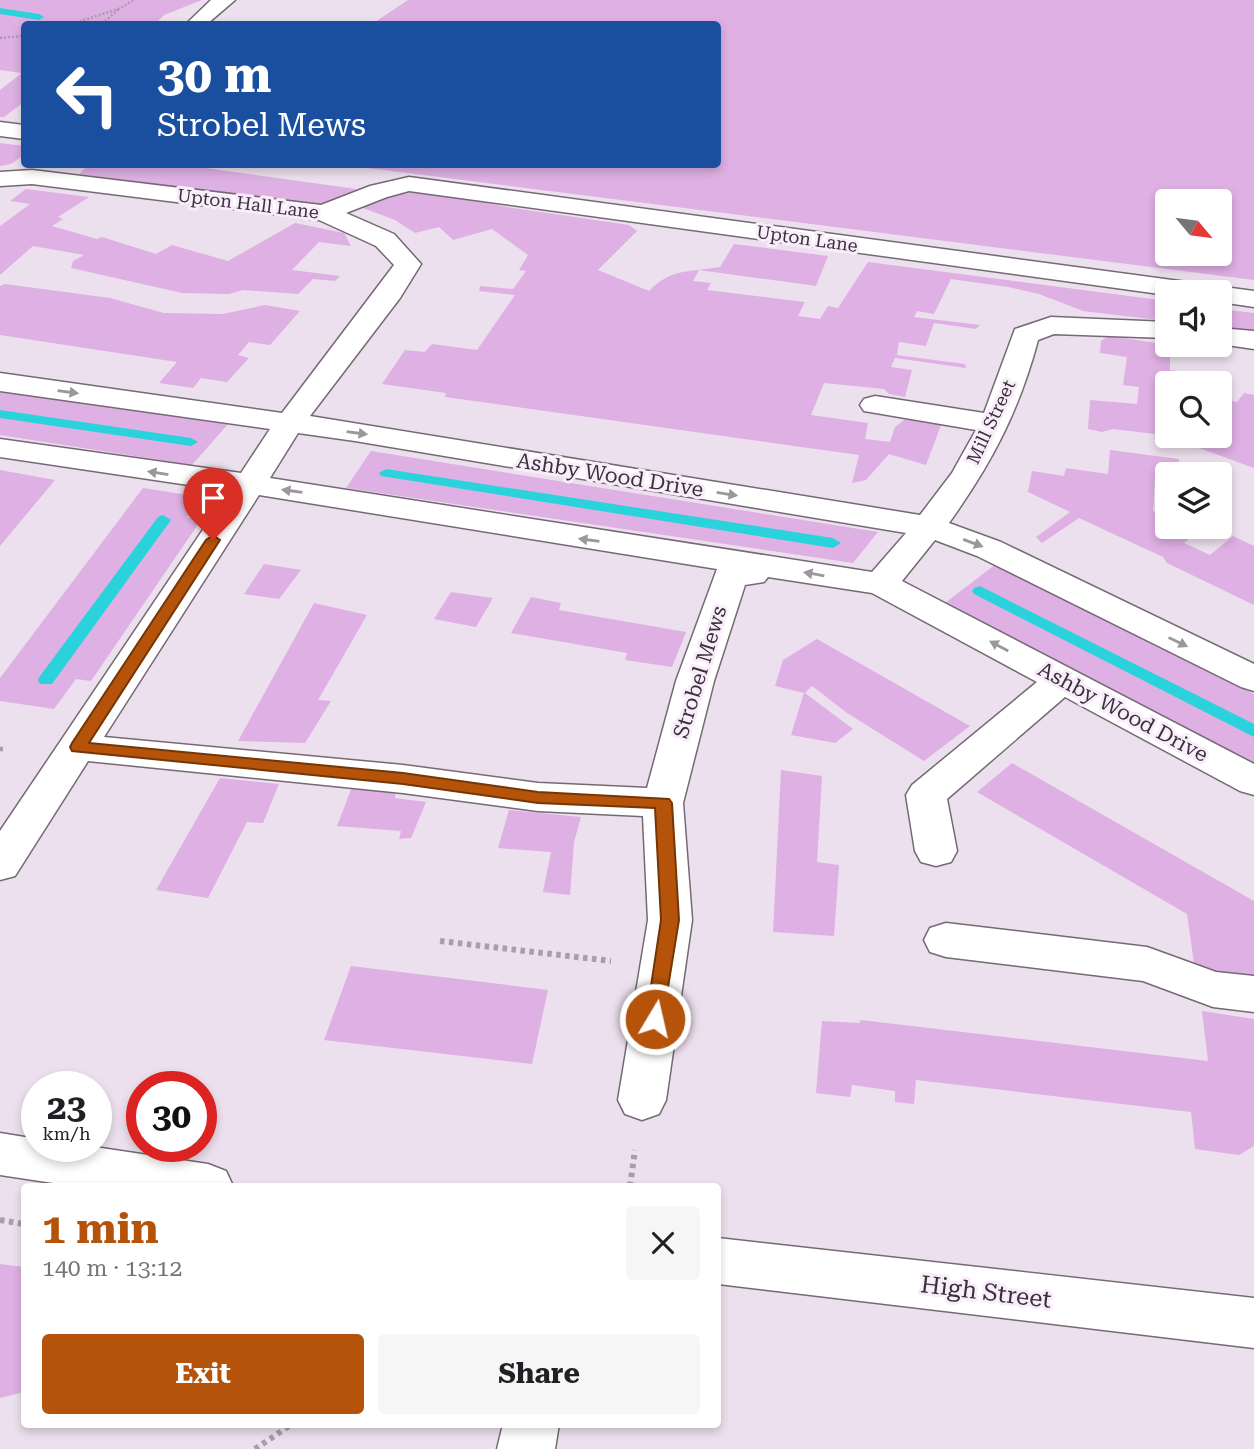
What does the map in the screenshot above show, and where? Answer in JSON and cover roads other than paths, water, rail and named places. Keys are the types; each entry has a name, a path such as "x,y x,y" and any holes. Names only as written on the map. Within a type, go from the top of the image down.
{"street":[{"path":"199,21 225,0"},
{"path":"0,129 21,132"},
{"name":"Upton Hall Lane","path":"0,179 39,171 324,213 385,240 408,264 390,292 289,424"},
{"name":"Upton Lane","path":"324,213 379,191 409,184 1155,285"},
{"path":"1232,296 1254,299"},
{"name":"Mill Street","path":"930,527 977,458 1006,398 1025,335 1051,326 1155,330"},
{"path":"1232,337 1254,340"},
{"name":"Ashby Wood Drive","path":"0,382 355,432 930,527 989,549 1254,679"},
{"path":"875,405 993,424"},
{"path":"0,865 289,424"},
{"name":"Ashby Wood Drive","path":"0,448 881,584 1254,781"},
{"path":"881,584 930,527"},
{"name":"Strobel Mews","path":"642,1100 670,920 663,803 695,681 731,573 752,575 756,564"},
{"path":"936,851 926,795 1062,680"},
{"path":"78,747 403,779 538,797 663,803"},
{"path":"946,940 1147,964 1213,989 1254,994"},
{"path":"0,1154 188,1183"},
{"name":"High Street","path":"721,1261 1254,1323"},
{"path":"526,1449 530,1428"}],"waterway":[{"path":"0,11 39,17"},
{"path":"0,414 191,442"},
{"path":"386,473 833,543"},
{"path":"46,680 163,520"},
{"path":"980,591 1254,731"}]}
